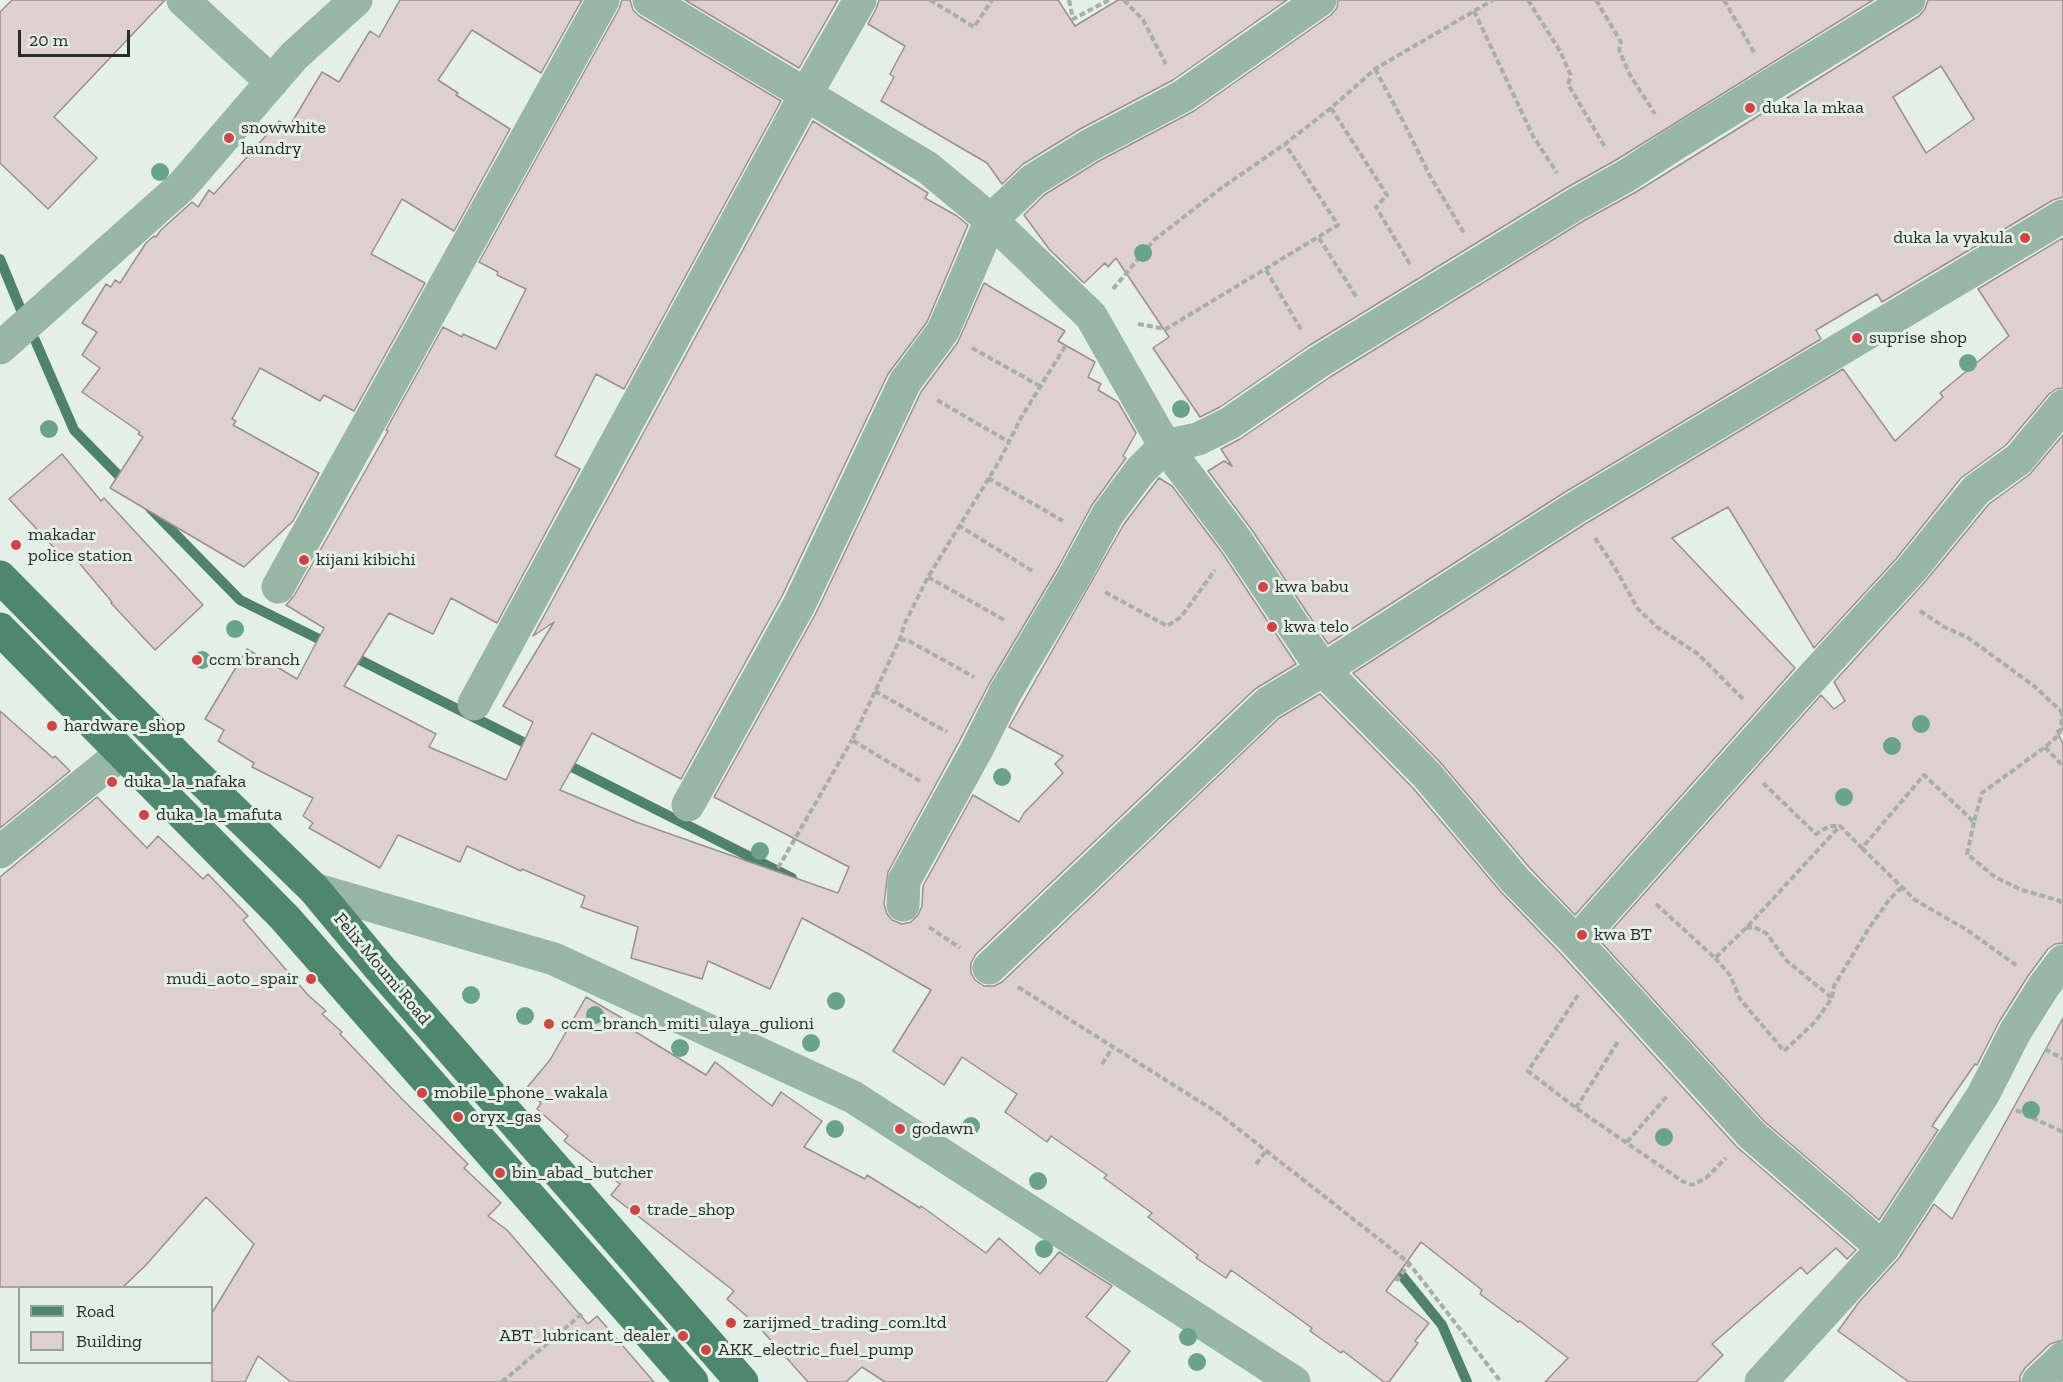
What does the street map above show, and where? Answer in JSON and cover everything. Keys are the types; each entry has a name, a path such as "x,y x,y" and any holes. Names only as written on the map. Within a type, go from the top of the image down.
{"main road":[{"name":"Felix Moumi Road","path":"0,578 180,759 314,889 378,966 742,1382"},
{"name":"Felix Moumi Road","path":"0,629 285,918 692,1382"},
{"path":"285,918 314,889"}],"street":[{"path":"183,0 272,82"},
{"path":"0,348 182,186 294,56 356,0"},
{"path":"278,587 603,0"},
{"path":"648,0 928,168 990,220 1091,316 1165,446 1236,540 1323,670 1427,776 1515,880 1576,942 1637,1012 1751,1134 1883,1248"},
{"path":"474,704 806,94 860,0"},
{"path":"688,805 799,605 905,382 943,331 990,220 1033,180 1090,145 1183,96 1320,0"},
{"path":"903,905 904,881 977,749 1005,693 1108,514 1140,471 1165,446 1198,439 1230,423 1320,361 1576,204 1626,176 1909,0"},
{"path":"989,968 1268,703 1575,508 2063,216"},
{"path":"1576,942 1896,586 1976,490 2019,459 2063,406"},
{"path":"0,852 122,753"},
{"path":"314,889 554,959 853,1097 1294,1382"},
{"path":"1761,1382 1883,1248 1983,1095 2015,1032 2053,974"},
{"path":"2038,1382 2063,1358"}],"path":[{"path":"930,0 974,27 992,0"},
{"path":"1069,0 1073,19 1109,0"},
{"path":"1124,0 1143,20 1183,96"},
{"path":"1528,0 1560,51 1570,76 1568,84 1597,135 1626,176"},
{"path":"1596,0 1621,42 1619,50 1630,75 1675,144"},
{"path":"1724,0 1773,83"},
{"path":"1474,11 1533,136 1576,204"},
{"path":"1375,69 1430,176 1481,262"},
{"path":"1331,108 1387,195 1376,207 1431,294"},
{"path":"1091,316 1166,329 1338,225 1285,144"},
{"path":"1318,238 1376,328"},
{"path":"1266,270 1320,361"},
{"path":"943,331 1040,386"},
{"path":"905,382 1009,442"},
{"path":"988,478 1082,531 1093,540"},
{"path":"1575,508 1615,568 1638,609 1657,627 1698,654 1770,726"},
{"path":"958,525 1070,583 1167,626 1181,617 1236,540"},
{"path":"928,577 1038,639"},
{"path":"1896,586 1923,614 1966,637 2034,686 2062,710 2061,730 2045,747 1982,793 1967,854 1995,877 2022,890 2060,901 2063,905"},
{"path":"900,639 909,641 1005,693"},
{"path":"875,691 977,749"},
{"path":"778,868 852,740"},
{"path":"2045,747 2063,766"},
{"path":"1739,760 1816,834 1829,826 1840,826 1915,900 1967,930 2053,974"},
{"path":"1862,848 1924,775 1974,822"},
{"path":"1715,958 1746,928 1840,826"},
{"path":"1630,882 1715,958 1730,975 1740,999 1784,1051 1816,1021 1832,998 1834,986 1852,954 1889,900 1902,887"},
{"path":"903,905 922,922 989,968 1218,1113 1410,1265 1501,1382"},
{"path":"1746,928 1754,927 1766,933 1787,961 1832,998"},
{"path":"1576,942 1584,986 1528,1071 1576,1108 1682,1181 1692,1185 1706,1178 1751,1134"},
{"path":"1576,1108 1637,1012"},
{"path":"1102,1064 1113,1047"},
{"path":"1627,1142 1663,1102 1688,1067"},
{"path":"1983,1095 2063,1132"},
{"path":"1256,1164 1266,1151"},
{"path":"1396,1281 1410,1265"},
{"path":"502,1382 611,1289"}],"building":[{"path":"12,0 165,0 54,117 97,158 48,209 0,163 0,12"},
{"path":"400,0 582,0 541,73 472,30 438,80 458,93 456,95 510,129 454,231 402,199 371,254 425,283 354,411 324,395 320,401 260,368 232,419 236,421 233,425 319,473 293,521 244,567 110,488 143,437 138,434 140,432 82,392 100,368 82,355 97,332 82,323 106,284 111,287 115,280 120,283 146,243 154,236 156,237 192,202 198,207 209,190 214,194 279,121 289,127 322,72 339,82 370,31 379,37"},
{"path":"622,0 630,0 633,10 639,16 781,101 624,389 596,374 555,456 580,469 497,623 451,598 433,634 389,613 344,686 436,734 429,747 506,780 533,722 503,706 554,622 533,636 813,121 928,193 925,198 968,225 927,322 888,374 782,596 681,779 592,733 560,790 636,822 838,893 849,867 714,797 816,613 921,392 958,342 984,283 1065,331 1058,341 1095,362 1088,377 1101,384 1098,390 1118,402 1136,433 1123,456 1126,458 1092,505 1059,566 989,684 888,872 884,904 892,920 902,924 911,922 918,915 922,906 923,886 973,795 1019,822 1024,813 1063,773 1055,764 1063,756 1009,727 1124,524 1159,478 1172,486 1221,551 1296,664 1255,689 976,954 971,963 971,973 975,980 984,986 994,986 1002,982 1279,718 1320,694 1413,788 1501,892 1562,955 1737,1147 1856,1250 1847,1259 1836,1248 1807,1274 1801,1267 1712,1344 1723,1355 1696,1382 1545,1382 1568,1358 1480,1294 1482,1290 1421,1242 1386,1291 1429,1323 1415,1341 1418,1343 1389,1382 1384,1382 1343,1351 1341,1353 1310,1331 1312,1328 1231,1270 1226,1278 1196,1258 1198,1255 1148,1217 1152,1213 1104,1178 1107,1175 1051,1136 1047,1142 1005,1112 1017,1094 962,1057 944,1085 893,1051 931,990 865,952 802,918 770,989 708,961 702,979 631,958 638,927 581,907 585,896 522,869 521,871 467,846 460,862 398,835 380,868 309,828 313,823 303,816 313,798 252,767 254,763 218,741 224,730 205,719 247,649 297,679 324,628 286,605 294,596 388,431 386,430 443,327 462,337 463,334 496,349 526,289 497,275 498,272 479,262"},
{"path":"685,0 838,0 799,68"},
{"path":"879,0 1058,0 1075,26 1118,0 1287,0 1173,80 1080,129 1023,164 1002,184 987,163 881,101 894,77 890,74 905,46 868,24"},
{"path":"1338,0 1873,0 1616,160 1566,188 1310,345 1220,407 1200,417 1153,348 1169,337 1116,258 1108,267 1105,263 1084,283 1049,249 1024,215 1044,195 1099,161 1194,111 1331,15 1337,8"},
{"path":"1928,0 2063,0 2063,197 2053,200 1882,302 1877,294 1816,330 1821,339 1565,492 1328,644 1252,530 1208,471 1224,461 1232,466 1221,449 1240,439 1330,377 1585,220 1636,192 1919,16","holes":["1941,66 1974,119 1926,153 1893,97"]},
{"path":"2063,238 2063,388 2056,389 2049,394 2006,445 1961,478 1896,559 1814,648 1728,507 1672,538 1795,668 1575,915 1529,867 1440,762 1353,673 1585,524 1843,369 1895,441 1943,397 1940,393 2009,336 1978,289"},
{"path":"2063,435 2063,728 2057,731 2063,744 2063,943 2055,944 2048,949 2028,976 1999,1022 1977,1065 1975,1064 1932,1126 1938,1130 1879,1220 1764,1121 1601,942 1821,695 1834,709 1845,701 1834,682 1924,583 1989,504 2030,474"},
{"path":"62,454 101,501 104,498 203,605 155,650 111,603 75,558 69,564 9,499"},
{"path":"0,711 70,771 0,828"},
{"path":"97,797 147,848 158,836 203,879 208,874 248,916 243,920 308,995 326,1011 322,1014 342,1032 340,1034 402,1099 468,1164 464,1168 501,1203 488,1216 507,1230 588,1324 597,1316 654,1382 291,1382 258,1356 245,1382 212,1382 213,1311 254,1244 206,1197 146,1265 124,1286 0,1287 0,877"},
{"path":"586,997 634,1025 631,1029 706,1075 715,1062 772,1106 781,1092 822,1121 804,1147 865,1179 867,1175 920,1208 921,1206 986,1253 999,1238 1040,1274 1059,1252 1112,1286 1086,1317 1130,1351 1106,1382 885,1382 862,1367 846,1382 808,1382 758,1326 727,1299 734,1291 611,1195 620,1184 564,1141 568,1136 537,1109 541,1103 525,1090 550,1060"},
{"path":"2063,1018 2063,1340 2050,1344 2025,1368 2020,1376 2020,1382 1909,1382 1838,1331 1859,1302 1899,1258 1934,1204 1952,1219"}],"waterway":[{"path":"0,259 21,310"},
{"path":"35,340 74,430 127,484"},
{"path":"150,508 240,600 329,644"},
{"path":"348,654 535,748"},
{"path":"562,762 792,878"},
{"path":"1391,1262 1442,1325 1467,1382"}],"place":[{"name":"duka la mkaa","path":"1750,108"},
{"name":"snowwhite laundry","path":"229,138"},
{"name":"duka la vyakula","path":"2025,238"},
{"name":"suprise shop","path":"1857,338"},
{"name":"makadar police station","path":"16,545"},
{"name":"kijani kibichi","path":"304,560"},
{"name":"kwa babu","path":"1263,587"},
{"name":"kwa telo","path":"1272,627"},
{"name":"ccm branch","path":"197,660"},
{"name":"hardware_shop","path":"52,726"},
{"name":"duka_la_nafaka","path":"112,782"},
{"name":"duka_la_mafuta","path":"144,815"},
{"name":"kwa BT","path":"1582,935"},
{"name":"mudi_aoto_spair","path":"311,979"},
{"name":"ccm_branch_miti_ulaya_gulioni","path":"549,1024"},
{"name":"mobile_phone_wakala","path":"422,1093"},
{"name":"oryx_gas","path":"458,1117"},
{"name":"godawn","path":"900,1129"},
{"name":"bin_abad_butcher","path":"500,1173"},
{"name":"trade_shop","path":"635,1210"},
{"name":"zarijmed_trading_com.ltd","path":"731,1323"},
{"name":"ABT_lubricant_dealer","path":"683,1336"},
{"name":"AKK_electric_fuel_pump","path":"706,1350"}]}
